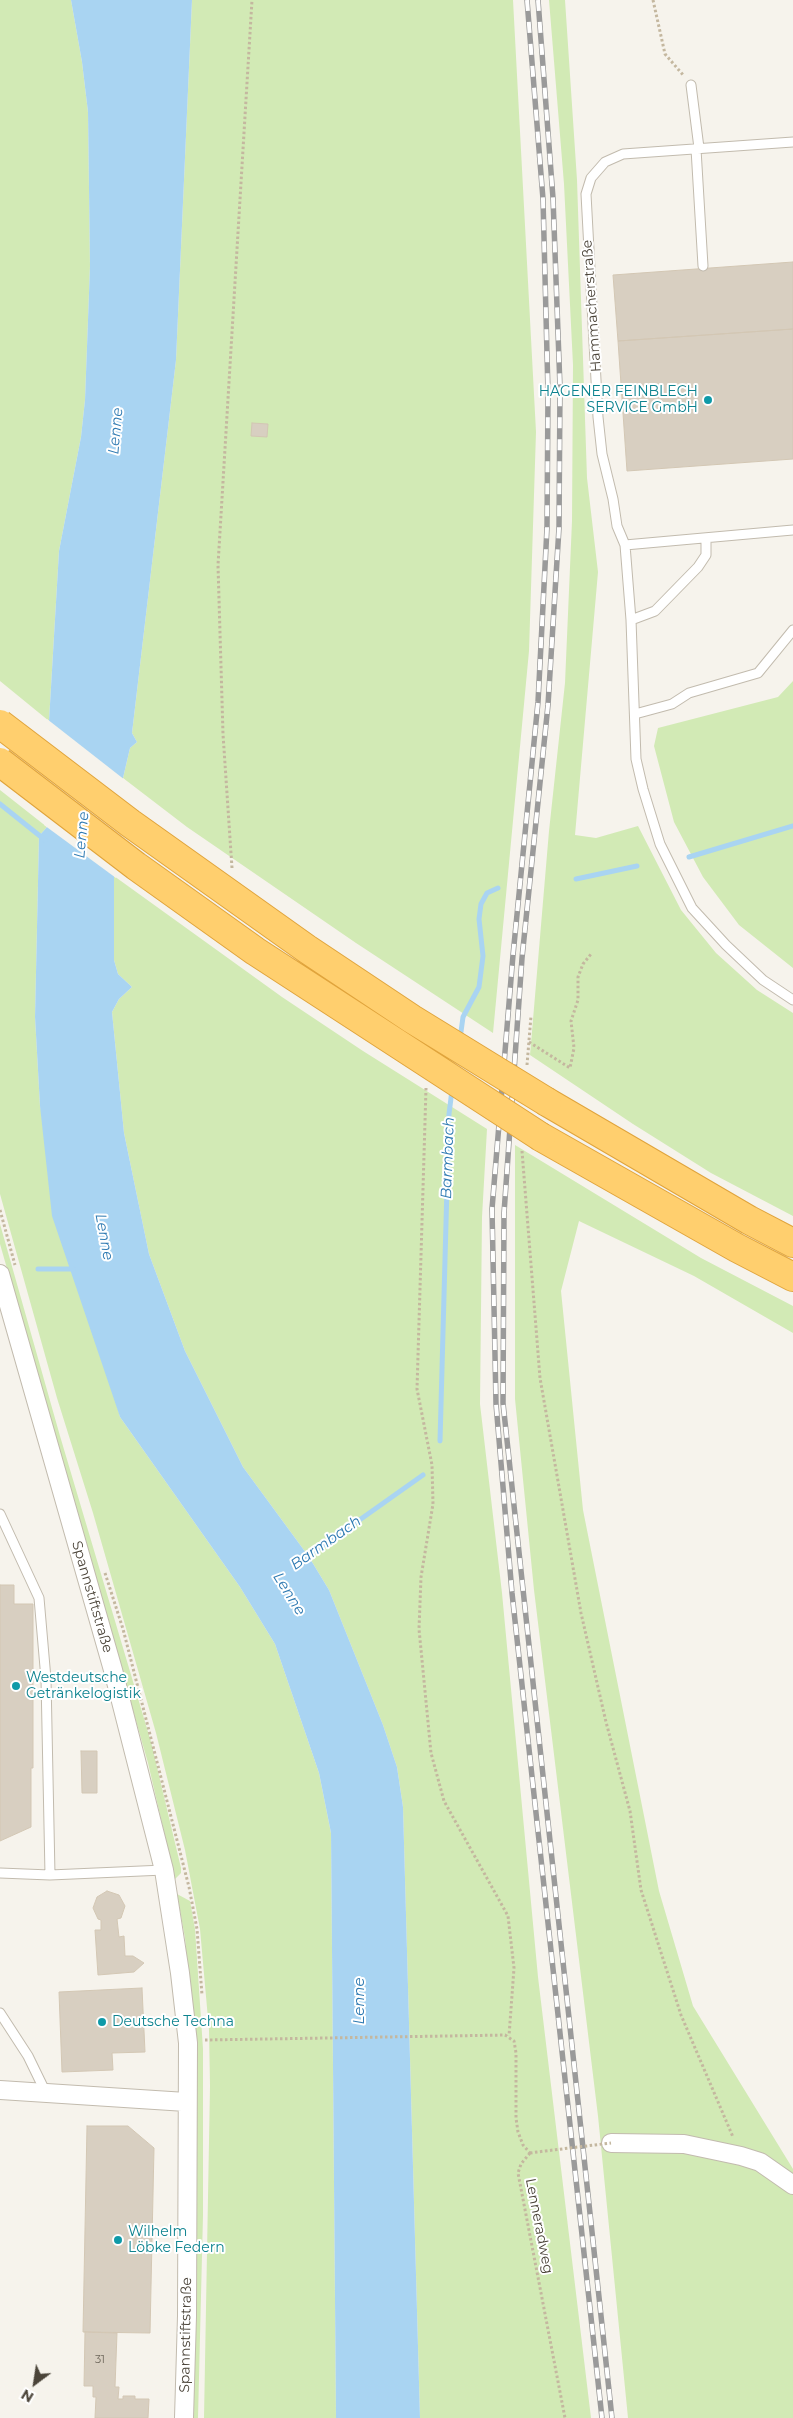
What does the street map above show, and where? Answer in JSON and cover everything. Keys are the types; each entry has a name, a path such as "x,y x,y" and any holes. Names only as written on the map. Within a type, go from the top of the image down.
{"highway":[{"path":"0,724 130,823 306,950 412,1019 546,1102 740,1215 793,1243"},
{"path":"0,762 136,866 255,951 388,1040 531,1142 793,1278"}],"street":[{"name":"Spannstiftstraße","path":"0,1274 113,1670 164,1870 180,1973 188,2042 186,2102 187,2316 184,2418"},
{"path":"0,2090 186,2102"},
{"path":"611,2143 684,2144 741,2156 760,2162 793,2185"}],"lane":[{"path":"691,85 698,148 703,266"},
{"name":"Hammacherstraße","path":"793,142 623,154 605,162 591,178 586,194 602,454 613,499 617,526 625,546 631,620 636,759 643,789 660,844 692,908 726,945 763,980 793,1000"},
{"path":"625,546 793,530"},
{"path":"631,620 655,611 698,567 706,555 706,538"},
{"path":"634,714 672,704 689,693 758,673 793,630"},
{"path":"0,1514 40,1598 46,1678 50,1875"},
{"path":"0,1873 50,1875 164,1870"},
{"path":"0,2013 28,2056 46,2093"}],"path":[{"path":"228,835 218,566 252,0"},
{"path":"653,0 666,54 691,85"},
{"path":"529,1042 570,1068 574,1048 571,1021 578,1000 578,977 583,964 592,954"},
{"path":"427,1083 417,1389 432,1464 433,1504 421,1577 419,1629 430,1752 444,1801 508,1916 514,1968 509,2036"},
{"path":"531,1142 540,1378 581,1612 606,1722 630,1810 641,1890 681,2015 741,2156"},
{"path":"205,2040 500,2034 509,2036 514,2041 516,2053 516,2118 518,2132 523,2145 530,2153 611,2143"},
{"name":"Lenneradweg","path":"530,2153 521,2164 518,2173 565,2418"}],"green space":[{"path":"0,0 71,0 82,62 88,112 90,266 85,400 81,437 59,551 49,721 0,681"},
{"path":"192,0 513,0 536,432 529,651 493,1033 356,943 187,827 123,778 130,748 137,742 132,733 176,360"},
{"path":"549,0 565,0 577,180 587,478 598,572 575,835 596,838 638,826 681,910 716,953 757,990 793,1013 793,1216 711,1173 633,1124 530,1055 549,831 565,683 572,521 573,365 564,184"},
{"path":"793,681 793,968 739,925 703,877 674,822 654,746 658,728 778,697"},
{"path":"0,790 47,827 39,836 35,1017 40,1106 120,1417 240,1587 275,1644 319,1773 331,1833 336,2418 204,2418 210,2086 209,2030 200,1929 185,1850 156,1733 93,1513 57,1398 0,1194"},
{"path":"114,876 282,997 363,1051 487,1129 482,1217 480,1404 502,1593 538,1977 591,2418 420,2418 403,1807 397,1767 383,1725 329,1590 309,1557 243,1467 185,1351 149,1254 124,1133 112,1012 119,999 132,987 118,974 114,960"},
{"path":"515,1145 701,1258 793,1306 793,1333 694,1276 579,1221 561,1291 583,1510 659,1891 693,2006 793,2169 793,2418 628,2418 598,2116 534,1590 515,1399"},
{"path":"0,1224 60,1436 151,1742 181,1868 181,1873 175,1879 148,1763 0,1244"},
{"path":"177,1894 190,1901 195,1929 203,2049 203,2215 198,2418 193,2418 197,2214 194,2049 185,1938"}],"water":[{"name":"Lenne","path":"71,0 192,0 176,360 132,733 137,742 130,748 123,778 114,876 114,960 118,974 132,987 119,999 112,1012 124,1133 149,1254 185,1351 243,1467 309,1557 329,1590 383,1725 397,1767 403,1807 420,2418 336,2418 331,1833 319,1773 275,1644 240,1587 120,1417 52,1216 40,1106 35,1017 39,836 47,827 49,721 59,551 81,437 85,400 90,266 88,112 82,62"}],"pier":[{"path":"47,719 125,780 116,878 44,825"}],"building":[{"path":"793,262 793,329 618,341 613,275"},
{"name":"HAGENER FEINBLECH SERVICE GmbH","path":"793,329 793,459 627,471 618,341"},
{"path":"252,423 268,424 267,437 251,436"},
{"name":"Westdeutsche Getränkelogistik","path":"0,1585 14,1585 14,1604 33,1604 33,1768 31,1768 31,1827 0,1841"},
{"path":"81,1751 97,1751 97,1793 82,1793"},
{"name":"Deutsche Techna","path":"107,1891 119,1895 125,1906 121,1918 117,1919 119,1937 124,1936 125,1956 133,1956 144,1963 134,1972 98,1975 95,1930 101,1930 101,1920 98,1919 93,1908 97,1897"},
{"name":"Deutsche Techna","path":"142,1988 145,2052 112,2053 113,2070 62,2072 59,1992"},
{"name":"Wilhelm Löbke Federn","path":"87,2126 128,2126 154,2148 150,2333 83,2332"},
{"path":"85,2332 117,2333 115,2387 119,2387 118,2399 123,2399 123,2396 135,2396 135,2399 149,2399 148,2418 95,2418 96,2397 93,2397 93,2386 84,2386"}],"waterway":[{"path":"0,804 45,840"},
{"name":"Barmbach","path":"689,857 793,826"},
{"name":"Barmbach","path":"576,879 637,866"},
{"name":"Barmbach","path":"460,1039 463,1017 479,987 483,956 479,919 481,904 487,893 498,888"},
{"name":"Barmbach","path":"440,1441 449,1114 452,1090"},
{"path":"38,1269 73,1269"},
{"name":"Barmbach","path":"303,1560 423,1475"}],"railway":[{"path":"527,0 543,199 548,393 547,528 538,702 513,955 492,1209 496,1404 512,1593 602,2418"},
{"path":"538,0 553,198 560,387 559,528 548,705 522,958 504,1213 503,1403 612,2418"}],"place":[{"name":"HAGENER FEINBLECH SERVICE GmbH","path":"708,400"},
{"name":"Westdeutsche Getränkelogistik","path":"16,1686"},
{"name":"Deutsche Techna","path":"102,2022"},
{"name":"Wilhelm Löbke Federn","path":"118,2240"}]}
